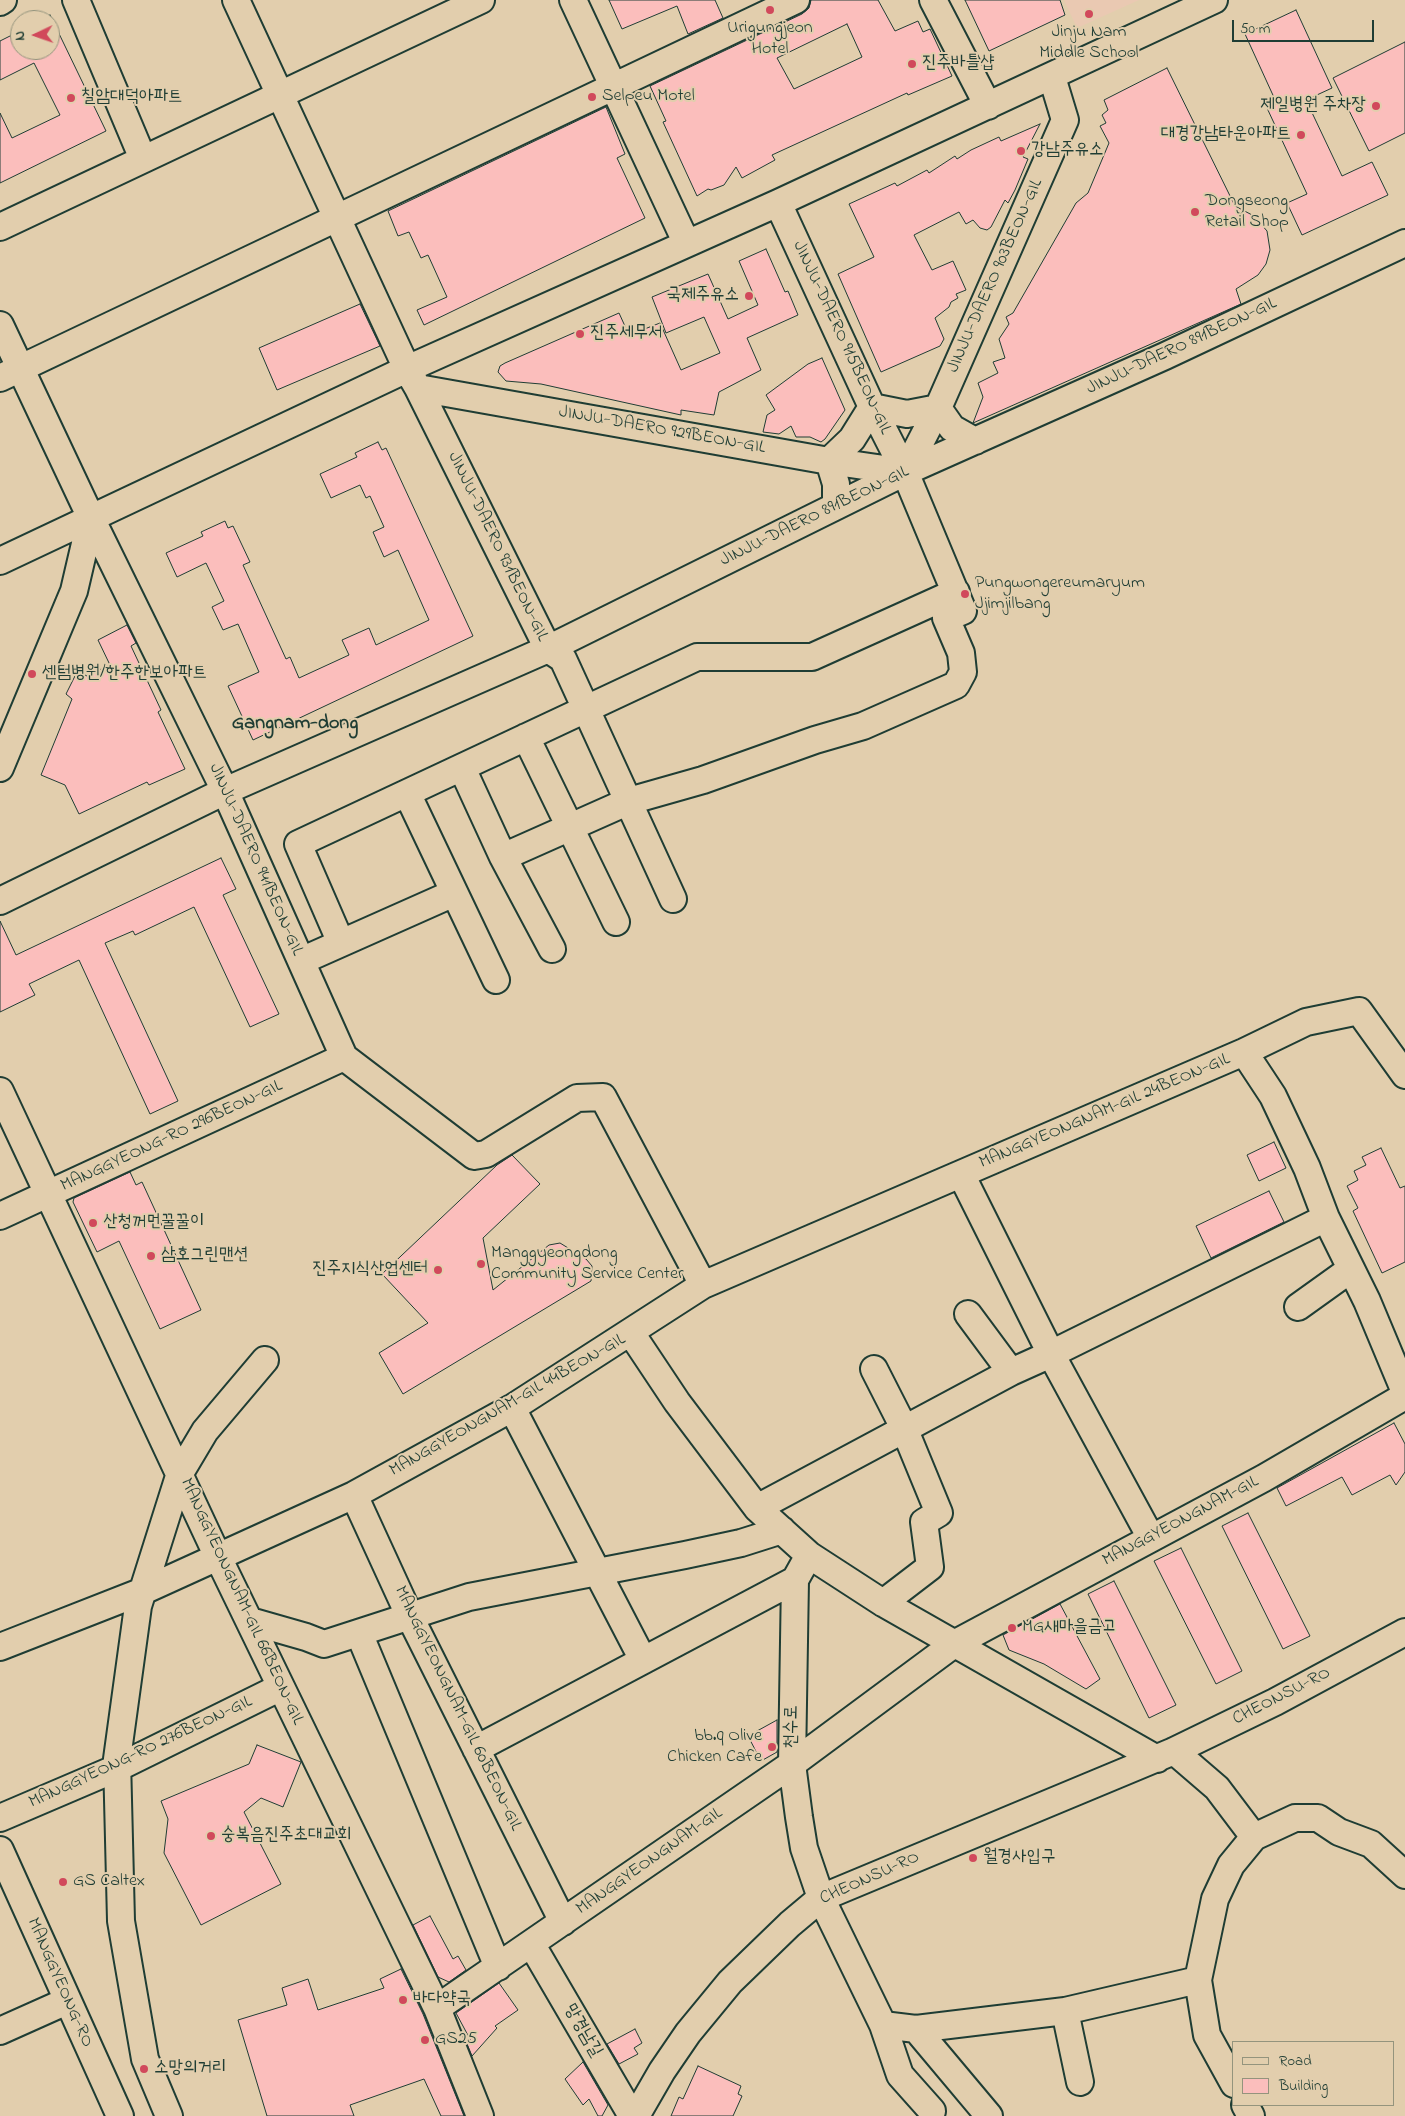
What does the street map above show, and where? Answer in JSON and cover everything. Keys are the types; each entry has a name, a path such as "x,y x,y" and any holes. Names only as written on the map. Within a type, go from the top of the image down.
{"street":[{"path":"76,0 143,160"},
{"name":"JINJU-DAERO 931BEON-GIL","path":"236,0 413,378 548,649 563,659 673,899"},
{"path":"0,227 481,0"},
{"path":"573,0 686,242"},
{"path":"10,373 796,0"},
{"path":"933,0 988,106"},
{"path":"0,562 91,518 413,378 686,242 778,203 1214,0"},
{"name":"JINJU-DAERO 903BEON-GIL","path":"906,472 938,408 1065,120 1052,77"},
{"name":"JINJU-DAERO 915BEON-GIL","path":"629,801 704,780 815,740 863,726 956,685 963,672 961,653 946,618 963,610 956,592 906,472 872,407 778,203"},
{"name":"JINJU-DAERO 891BEON-GIL","path":"0,901 225,791 548,649 906,472 1165,356 1405,243"},
{"name":"JINJU-DAERO 941BEON-GIL","path":"0,325 10,373 91,518 225,791 344,1058 474,1156 486,1154 577,1098 603,1097 703,1285"},
{"name":"JINJU-DAERO 929BEON-GIL","path":"413,378 829,461 906,472"},
{"path":"836,505 836,484 829,461 852,439 872,407 907,414 938,408 952,428 975,441"},
{"path":"0,768 74,591 91,518"},
{"path":"341,943 298,844 697,657 812,657 956,592"},
{"path":"526,737 616,922"},
{"path":"462,768 503,857 552,949"},
{"path":"407,793 496,980"},
{"path":"503,857 629,801"},
{"path":"301,961 454,893"},
{"path":"1244,1052 1306,1022 1359,1011 1405,1075"},
{"name":"MANGGYEONGNAM-GIL 24BEON-GIL","path":"631,1333 703,1285 1244,1052 1273,1096 1307,1168 1326,1218 1367,1302 1405,1394"},
{"name":"MANGGYEONG-RO 296BEON-GIL","path":"0,1216 344,1058"},
{"name":"MANGGYEONGNAM-GIL 66BEON-GIL","path":"0,1091 218,1557 437,2008"},
{"path":"961,1174 1051,1354 1151,1538"},
{"path":"758,1508 1011,1372 1326,1218"},
{"path":"1298,1307 1351,1269"},
{"path":"968,1314 1011,1372"},
{"name":"MANGGYEONGNAM-GIL 44BEON-GIL","path":"0,1647 143,1591 354,1495 512,1408 631,1333 677,1402 758,1508 809,1555 883,1603 954,1644"},
{"path":"169,2116 145,2059 121,1921 117,1768 138,1606 180,1473 205,1432 265,1360"},
{"path":"874,1369 904,1428 939,1513 924,1522 930,1567 883,1603"},
{"name":"MANGGYEONGNAM-GIL","path":"437,2008 532,1945 792,1764 954,1644 1264,1478 1405,1394"},
{"path":"512,1408 643,1660"},
{"name":"MANGGYEONGNAM-GIL 60BEON-GIL","path":"354,1495 410,1617 563,1922"},
{"path":"250,1622 306,1637 324,1644 469,1597 741,1544 782,1530"},
{"name":"천수로","path":"809,1555 795,1580 792,1764 804,1848 821,1898 883,2025 900,2075 932,2111"},
{"path":"476,1749 795,1580"},
{"name":"CHEONSU-RO","path":"636,2116 662,2071 688,2033 730,1982 770,1942 821,1898 1166,1755 1275,1702 1405,1632"},
{"path":"360,1633 498,1967"},
{"path":"954,1644 1033,1688 1166,1755 1217,1788 1254,1837"},
{"name":"MANGGYEONG-RO 276BEON-GIL","path":"0,1818 117,1768 281,1687"},
{"path":"1232,2080 1207,2035 1198,1980 1215,1899 1231,1865 1254,1837 1295,1818 1318,1818 1338,1832 1371,1844 1405,1875"},
{"name":"MANGGYEONG-RO","path":"0,1850 120,2116"},
{"name":"망경남길","path":"532,1945 632,2116"},
{"path":"883,2025 916,2029 1065,2012 1198,1980"},
{"path":"0,2031 67,2001"},
{"path":"437,2008 480,2116"},
{"path":"1065,2012 1080,2082"},
{"path":"916,2029 989,2116"}],"shaded area":[{"name":"Jinju Nam Middle School","path":"1064,0 1139,0 1077,28"}],"building":[{"path":"609,0 715,0 723,18 688,34 677,6 622,29"},
{"path":"811,0 878,0 895,31 918,21 923,32 930,29 952,76 908,95 907,93 772,155 775,160 742,178 736,167 724,185 711,190 708,189 697,196 663,122 666,121 650,86 802,14 809,8","holes":["847,24 862,57 794,89 777,58"]},
{"path":"965,0 1060,0 1065,15 989,51"},
{"name":"대경강남타운아파트","path":"1296,10 1332,88 1306,100 1342,176 1372,162 1388,195 1302,235 1287,203 1307,194 1267,108 1277,104 1245,34"},
{"name":"칠암대덕아파트","path":"10,36 10,60 60,60 60,36 106,131 0,183 0,113 12,138 60,115 34,63 0,80 0,41"},
{"name":"제일병원 주차장","path":"1405,42 1405,133 1369,151 1333,78"},
{"path":"1167,68 1235,206 1254,216 1267,231 1270,250 1266,264 1258,275 1236,289 1241,304 973,423 983,397 978,383 998,373 993,362 1005,358 999,339 1009,324 1006,317 1013,313 1076,203 1088,193 1109,143 1100,126 1106,123 1102,115 1108,110 1104,100"},
{"path":"606,107 625,154 617,158 645,218 424,325 417,310 447,297 428,255 421,258 409,232 398,236 388,211"},
{"path":"1040,124 1023,157 1028,159 1015,190 1008,203 1005,200 991,227 987,230 980,228 973,220 966,224 959,212 914,235 932,270 953,261 966,290 956,294 958,298 951,302 949,307 935,318 944,339 940,346 881,372 838,274 874,257 849,204 895,183 897,186 927,170 929,173 955,156 957,159 999,137 1001,141"},
{"path":"766,249 785,292 788,291 798,315 747,338 761,370 719,392 714,415 681,410 681,415 541,384 506,381 498,372 500,366 505,363 619,313 629,335 660,323 681,370 720,353 704,317 666,333 652,297 708,274 728,319 758,305 739,261"},
{"path":"360,304 380,346 277,390 259,348"},
{"path":"822,358 845,410 825,439 821,442 810,437 796,437 791,426 779,434 763,432 767,415 775,410 766,395 808,364"},
{"path":"378,442 382,450 386,448 473,636 253,740 228,686 259,672 238,624 223,630 212,607 224,601 206,563 177,577 166,553 203,536 201,532 225,521 228,528 233,526 250,562 243,565 286,659 290,657 299,678 349,655 342,640 369,628 376,645 429,620 398,550 384,557 373,532 384,527 370,496 366,498 360,485 331,498 320,474 357,457 355,453"},
{"path":"127,625 136,643 131,646 161,710 158,712 185,769 149,785 147,782 79,814 65,785 41,775 72,699 66,694 79,668 86,676 110,665 98,640"},
{"path":"221,858 236,889 223,895 279,1014 250,1027 194,907 135,935 133,931 105,943 178,1101 150,1114 79,960 29,984 35,995 0,1012 0,921 16,955"},
{"path":"1274,1142 1286,1168 1259,1181 1247,1155"},
{"path":"1381,1148 1400,1188 1405,1186 1405,1262 1382,1273 1353,1211 1358,1208 1347,1186 1358,1180 1354,1171 1366,1165 1362,1157"},
{"name":"진주지식산업센터","path":"512,1155 540,1184 483,1238 493,1290 549,1245 560,1243 586,1259 592,1266 591,1281 403,1394 379,1353 428,1323 382,1274 497,1165"},
{"name":"삼호그린맨션","path":"130,1172 136,1185 142,1182 201,1310 160,1329 119,1241 97,1252 73,1202 74,1198"},
{"path":"1269,1191 1284,1222 1211,1258 1196,1226"},
{"path":"1394,1423 1405,1444 1405,1472 1396,1485 1390,1475 1352,1495 1342,1477 1286,1506 1277,1488"},
{"path":"1248,1513 1310,1636 1283,1649 1222,1526"},
{"path":"1181,1548 1242,1671 1216,1684 1154,1561"},
{"path":"1114,1581 1176,1705 1149,1718 1088,1594"},
{"path":"1060,1604 1100,1679 1086,1689 1044,1664 1009,1650 1003,1635"},
{"path":"777,1720 777,1752 761,1761 748,1736"},
{"name":"숭복음진주초대교회","path":"257,1745 301,1762 283,1807 261,1798 244,1812 281,1884 201,1925 164,1853 168,1819 161,1801 249,1764"},
{"path":"430,1916 453,1959 458,1956 466,1970 449,1982 438,1977 413,1925"},
{"path":"401,1969 423,2014 464,2116 441,2116 424,2079 350,2105 354,2116 267,2116 238,2020 287,2005 282,1988 308,1979 318,2010 384,1988 380,1979"},
{"path":"499,1983 518,2010 495,2026 497,2028 472,2056 467,2044 471,2041 456,2013"},
{"path":"635,2029 642,2043 634,2048 638,2054 619,2064 607,2044"},
{"path":"583,2062 608,2105 602,2116 598,2116 589,2099 583,2105 565,2079"},
{"path":"698,2066 741,2086 738,2094 742,2096 733,2116 671,2116 679,2097 683,2099"}],"place":[{"name":"Urigungjeon Hotel","path":"770,10"},
{"name":"Jinju Nam Middle School","path":"1089,14"},
{"name":"진주바틀샵","path":"912,64"},
{"name":"Selpeu Motel","path":"592,97"},
{"name":"칠암대덕아파트","path":"71,98"},
{"name":"제일병원 주차장","path":"1376,106"},
{"name":"대경강남타운아파트","path":"1301,135"},
{"name":"강남주유소","path":"1021,151"},
{"name":"Dongseong Retail Shop","path":"1195,212"},
{"name":"국제주유소","path":"749,296"},
{"name":"진주세무서","path":"580,334"},
{"name":"Pungwongereumaryum Jjimjilbang","path":"965,594"},
{"name":"센텀병원/한주한보아파트","path":"32,674"},
{"name":"산청꺼먼꿀꿀이","path":"93,1223"},
{"name":"삼호그린맨션","path":"151,1256"},
{"name":"Manggyeongdong Community Service Center","path":"481,1264"},
{"name":"진주지식산업센터","path":"438,1270"},
{"name":"MG새마을금고","path":"1012,1628"},
{"name":"bb.q Olive Chicken Cafe","path":"772,1747"},
{"name":"숭복음진주초대교회","path":"211,1836"},
{"name":"월경사입구","path":"973,1858"},
{"name":"GS Caltex","path":"63,1882"},
{"name":"바다약국","path":"403,2000"},
{"name":"GS25","path":"425,2040"},
{"name":"소망의거리","path":"144,2069"}],"district":[{"name":"Gangnam-dong","path":"295,725"}]}
